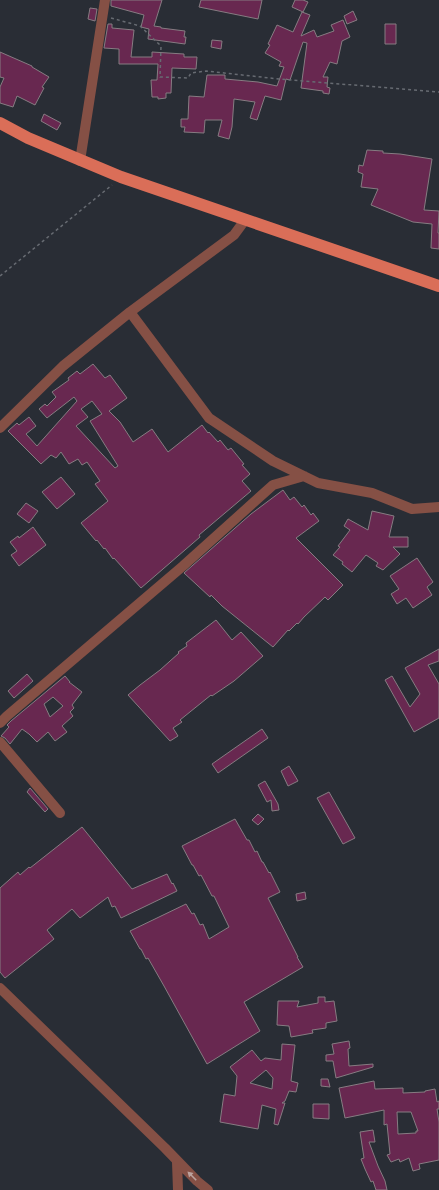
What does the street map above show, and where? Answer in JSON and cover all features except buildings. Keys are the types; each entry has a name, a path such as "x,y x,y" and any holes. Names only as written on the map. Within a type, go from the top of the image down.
{"main road":[{"path":"0,123 28,138 121,177 439,286"}],"street":[{"path":"80,161 105,0"},
{"path":"0,428 63,366 130,312 234,235 245,220"},
{"path":"130,312 209,418 273,460 318,483 372,492 412,509 439,507"},
{"path":"0,724 7,716 183,566 273,485 304,476"},
{"path":"0,742 60,813"},
{"path":"0,988 160,1142 177,1162 208,1190"},
{"path":"177,1162 178,1190"}],"path":[{"path":"103,16 140,26 161,46 160,77 188,78 191,73 206,71 279,79 439,92"},
{"path":"0,276 121,177"}]}
